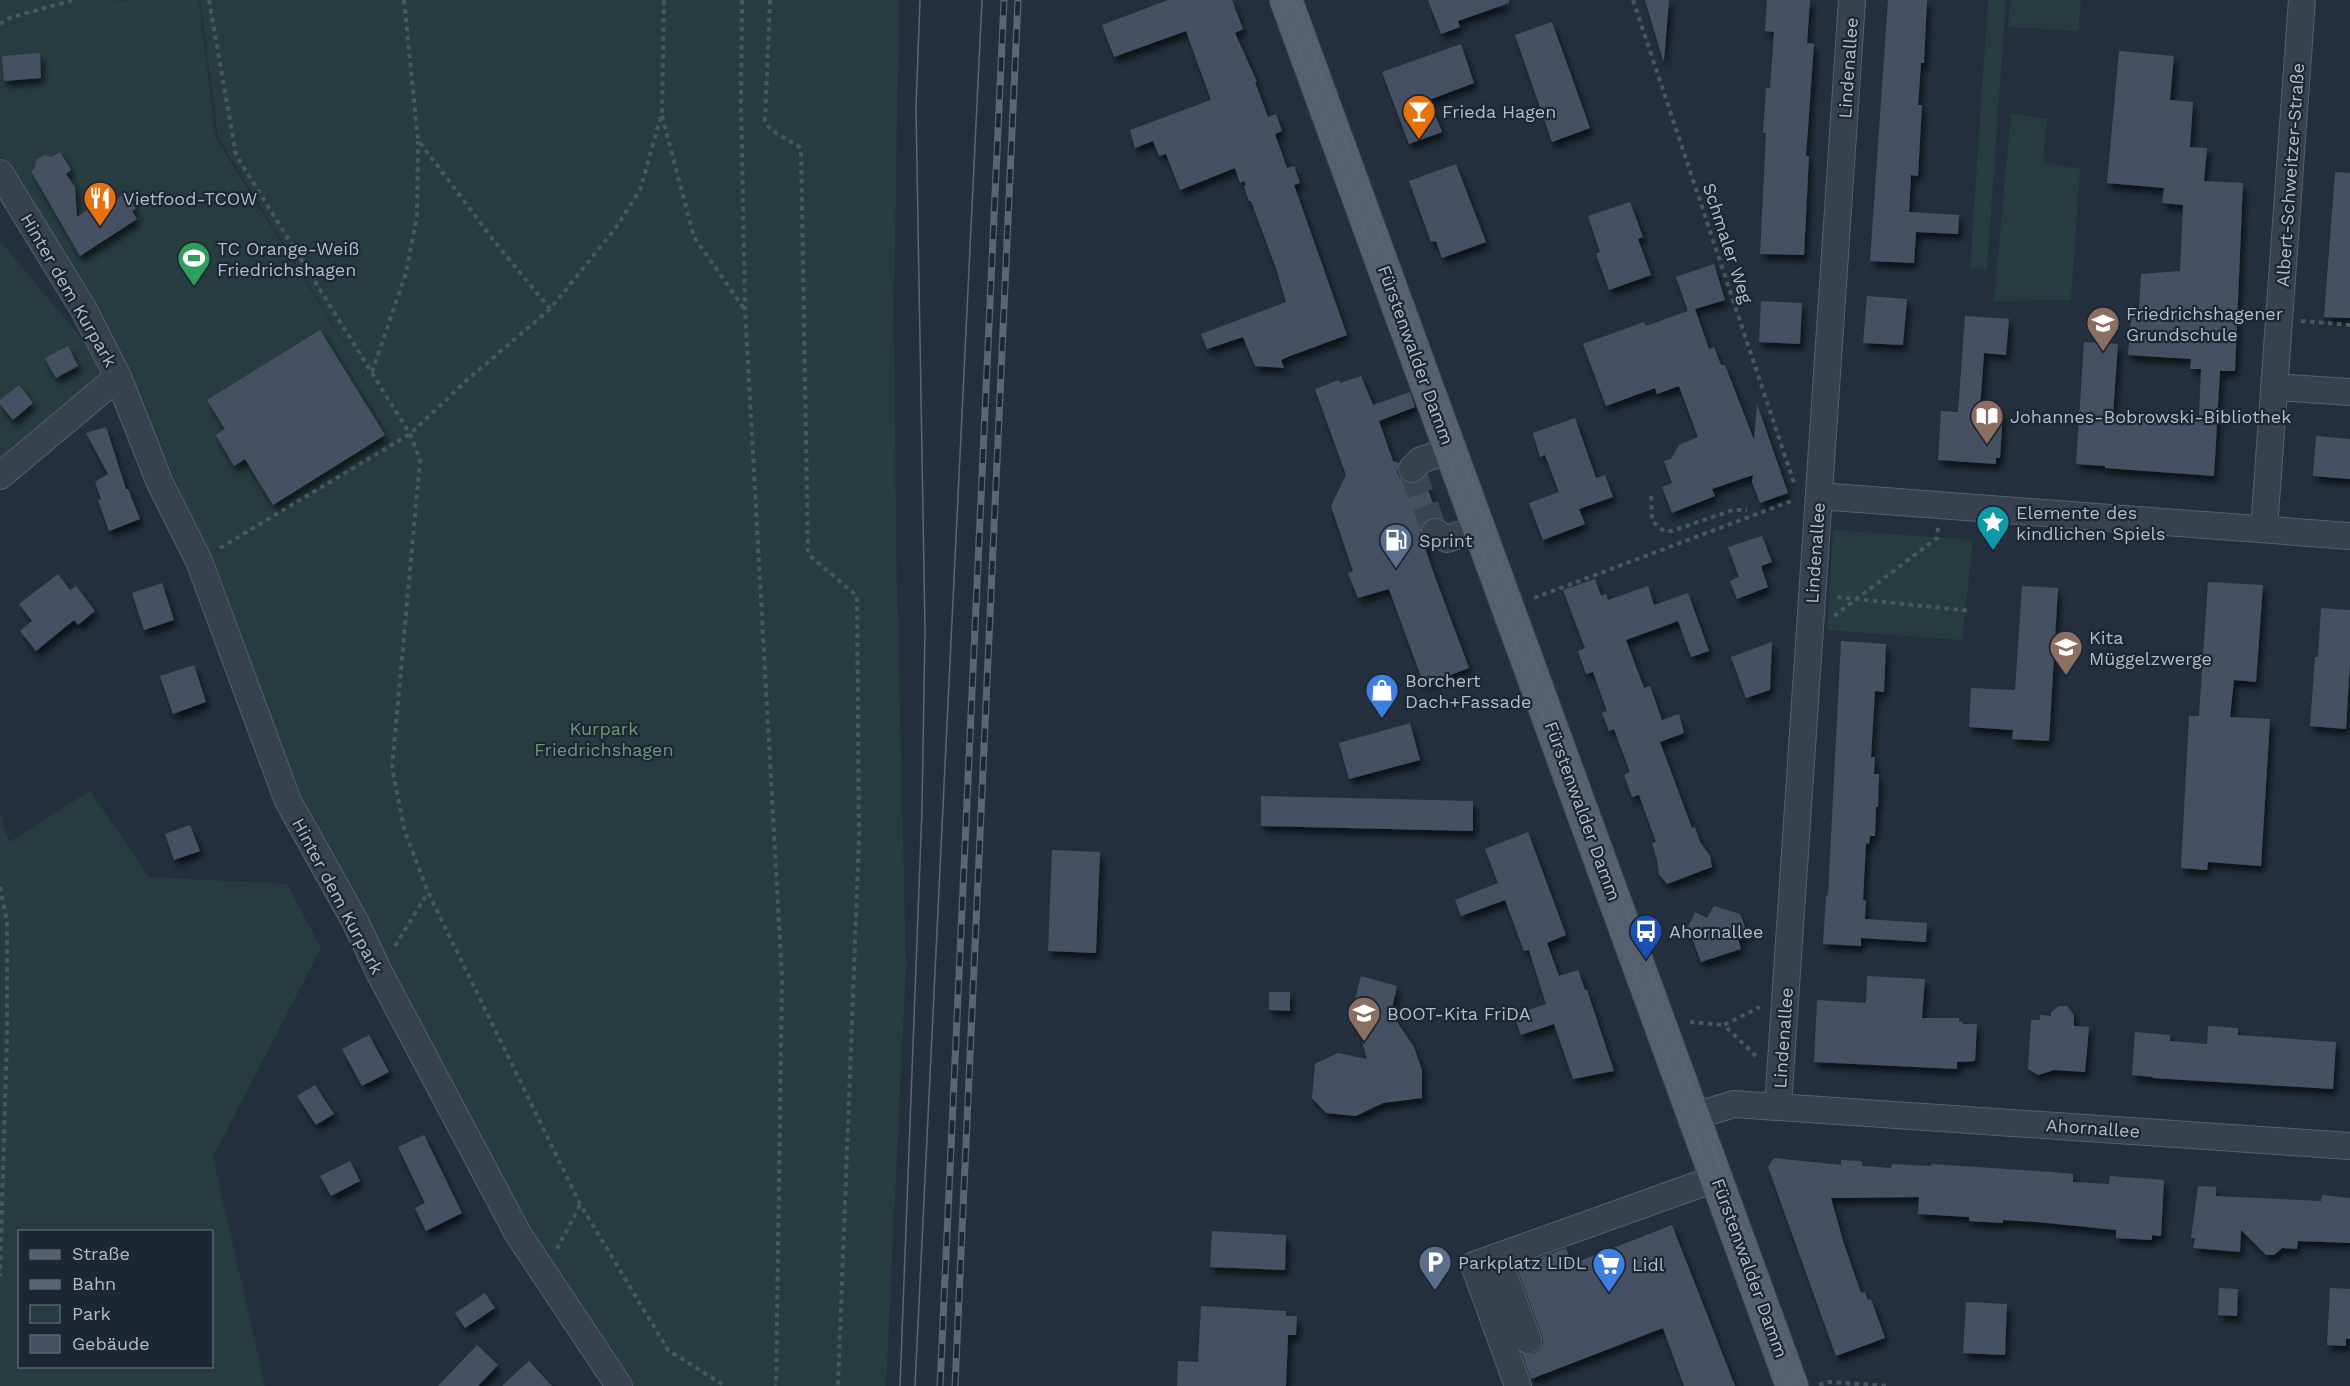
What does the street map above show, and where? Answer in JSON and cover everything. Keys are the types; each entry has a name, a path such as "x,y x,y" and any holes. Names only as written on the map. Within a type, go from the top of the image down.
{"main road":[{"name":"Fürstenwalder Damm","path":"1286,0 1717,1178 1806,1385"}],"street":[{"name":"Lindenallee","path":"1778,1106 1812,609 1808,495 1852,0"},
{"name":"Albert-Schweitzer-Straße","path":"2264,529 2302,0"},
{"name":"Hinter dem Kurpark","path":"0,173 84,310 118,377 160,483 199,561 288,801 356,923 379,972 518,1234 619,1386"},
{"name":"Hinter dem Kurpark","path":"0,476 118,377"},
{"path":"2274,387 2350,392"},
{"path":"1412,469 1421,460 1451,450"},
{"path":"1808,495 2350,536"},
{"path":"1435,532 1447,539 1480,528"},
{"name":"Ahornallee","path":"1695,1116 1734,1104 1778,1106 2350,1146"},
{"path":"1518,1386 1474,1265 1717,1178"},
{"path":"1497,1257 1528,1340"}],"path":[{"path":"0,24 9,18 73,0"},
{"path":"209,0 236,155 410,434 420,460 392,768 405,832 428,892 580,1204 668,1350 725,1386"},
{"path":"372,372 406,273 417,216 418,140 404,0"},
{"path":"199,561 410,434 467,380 550,309 615,229 640,190 662,113 664,0"},
{"path":"742,0 741,100 745,310 782,978 776,1386"},
{"path":"770,0 765,121 771,130 801,148 808,554 857,596 859,839 838,1386"},
{"name":"Schmaler Weg","path":"1633,0 1794,483"},
{"path":"662,113 694,237 745,310"},
{"path":"418,140 494,241 550,309"},
{"path":"2280,319 2350,325"},
{"path":"1509,607 1808,495"},
{"path":"1651,496 1652,521 1664,531 1672,531 1733,510 1747,510"},
{"path":"1812,609 1828,621 1936,538 1940,505"},
{"path":"1812,609 1858,598 1971,611"},
{"path":"0,887 7,922 7,1036 0,1276"},
{"path":"379,972 428,892"},
{"path":"1690,1022 1724,1024 1768,1004"},
{"path":"1724,1024 1757,1057"},
{"path":"544,1273 580,1204"},
{"path":"1806,1385 1828,1382 1889,1386"}],"green space":[{"name":"Kurpark Friedrichshagen","path":"0,0 124,0 103,4 131,0 199,0 216,138 398,430 218,137 200,0 899,0 894,306 896,541 906,966 886,1386 628,1386 498,1183 300,792 205,548 121,355 0,155 0,31 9,25 38,16 8,24 0,30"},
{"path":"1988,0 2006,0 1987,269 1970,268"},
{"path":"2010,0 2081,0 2078,31 2008,27"},
{"path":"2011,113 2047,119 2043,163 2080,169 2071,300 1994,301"},
{"path":"0,241 92,351 100,377 0,466"},
{"path":"1833,530 1973,540 1962,640 1827,630"},
{"path":"90,791 149,877 287,884 321,948 213,1157 265,1386 0,1386 0,814 9,842"}],"building":[{"path":"1168,0 1232,0 1243,29 1235,33 1257,82 1255,82 1268,117 1276,114 1282,131 1275,134 1287,168 1294,166 1300,183 1294,185 1347,335 1281,360 1284,368 1255,366 1243,337 1207,349 1201,334 1286,302 1276,268 1251,201 1249,201 1244,181 1240,183 1235,168 1180,190 1166,154 1159,156 1153,141 1135,148 1130,130 1211,100 1186,31 1114,57 1102,25"},
{"path":"1428,0 1509,0 1509,3 1458,21 1460,27 1441,34"},
{"path":"1645,0 1669,0 1664,60 1663,60"},
{"path":"1767,0 1810,0 1807,43 1814,44 1806,156 1809,156 1804,255 1760,254 1766,133 1763,133 1766,88 1770,88 1774,32 1765,31"},
{"path":"1888,0 1927,0 1924,63 1921,63 1918,105 1922,105 1918,176 1911,175 1909,212 1959,215 1958,234 1916,232 1914,263 1870,261"},
{"path":"1552,22 1590,128 1552,142 1515,35"},
{"path":"1461,44 1474,83 1429,100 1442,132 1409,144 1382,72"},
{"path":"2119,51 2174,56 2170,100 2193,102 2190,147 2207,148 2204,181 2243,183 2235,371 2220,371 2214,476 2076,464 2084,342 2118,344 2113,414 2170,418 2170,414 2199,416 2201,369 2190,369 2191,359 2128,355 2132,307 2139,308 2141,274 2180,271 2183,205 2162,203 2164,188 2107,183"},
{"path":"40,53 41,78 4,81 2,56"},
{"path":"60,152 71,170 66,174 75,187 77,217 110,195 114,201 126,193 136,209 132,211 137,219 80,256 31,171 35,167 36,160 44,155 51,157"},
{"path":"1456,164 1486,242 1442,258 1436,241 1431,242 1409,181"},
{"path":"2335,172 2350,173 2350,318 2324,317"},
{"path":"1630,202 1643,237 1638,239 1651,275 1609,290 1596,254 1600,252 1588,216"},
{"path":"1714,264 1725,300 1695,309 1709,349 1714,347 1721,365 1725,365 1754,440 1757,404 1788,493 1760,503 1752,482 1753,475 1712,489 1715,496 1672,513 1662,487 1672,483 1664,461 1671,459 1679,445 1698,437 1679,386 1657,394 1655,388 1606,406 1583,344 1644,322 1646,326 1688,311 1676,277"},
{"path":"1867,296 1907,299 1903,345 1863,343"},
{"path":"1761,301 1802,303 1800,344 1759,342"},
{"path":"1965,316 2009,319 2006,355 1984,353 1980,409 2003,410 2000,458 1996,458 1996,464 1938,460 1941,411 1958,412"},
{"path":"320,330 385,435 273,505 245,459 234,466 216,435 225,429 207,400"},
{"path":"68,346 78,366 56,378 45,358"},
{"path":"1361,376 1373,405 1410,392 1415,407 1379,421 1393,461 1399,463 1397,472 1401,479 1415,484 1424,478 1438,518 1427,519 1420,533 1427,545 1425,548 1469,668 1424,685 1389,589 1358,598 1348,573 1353,571 1331,506 1346,475 1315,389 1339,380 1340,383"},
{"path":"19,385 33,403 13,420 0,404 0,400"},
{"path":"1575,418 1596,478 1605,475 1613,497 1579,509 1585,524 1543,540 1529,503 1559,492 1545,455 1540,457 1533,433"},
{"path":"106,427 126,489 128,489 140,519 109,531 98,500 101,499 95,482 108,474 86,433"},
{"path":"2316,436 2350,439 2350,479 2313,476"},
{"path":"1762,536 1772,562 1761,566 1768,587 1737,599 1730,581 1739,577 1728,547"},
{"path":"58,574 70,590 76,586 95,611 78,625 74,620 36,651 20,631 32,621 19,604"},
{"path":"1595,579 1601,596 1606,594 1608,600 1648,586 1654,605 1688,593 1709,651 1691,657 1678,621 1626,640 1644,688 1650,686 1662,720 1679,714 1684,733 1660,742 1692,828 1695,827 1700,842 1710,856 1712,867 1667,884 1659,874 1652,843 1656,842 1639,795 1632,797 1624,775 1630,772 1614,729 1609,731 1602,713 1607,711 1593,672 1586,674 1578,651 1585,648 1563,590"},
{"path":"2208,582 2263,585 2256,682 2234,680 2230,717 2270,719 2261,866 2208,862 2207,870 2181,868 2189,716 2199,716"},
{"path":"162,583 174,620 144,630 132,593"},
{"path":"2022,586 2058,588 2049,741 2012,739 2013,730 1969,727 1971,688 2015,690"},
{"path":"2321,608 2350,610 2346,729 2310,726"},
{"path":"1841,641 1886,644 1884,692 1875,691 1871,757 1875,757 1874,774 1879,774 1878,807 1876,807 1875,836 1870,836 1869,844 1866,843 1863,900 1866,901 1865,919 1927,923 1926,942 1861,938 1861,946 1823,944 1826,896 1828,895"},
{"path":"1772,642 1770,690 1746,698 1731,657"},
{"path":"194,665 206,702 173,714 160,676"},
{"path":"1410,723 1420,760 1349,779 1339,743"},
{"path":"1261,796 1473,801 1473,831 1261,826"},
{"path":"190,825 200,851 174,860 165,834"},
{"path":"1528,832 1566,935 1547,943 1559,976 1578,970 1614,1071 1573,1079 1554,1024 1521,1035 1514,1015 1546,1004 1529,950 1524,951 1505,900 1461,916 1455,900 1498,883 1485,849"},
{"path":"1052,850 1100,852 1096,953 1048,951"},
{"path":"1714,906 1740,914 1748,935 1738,939 1741,949 1701,962 1688,927 1695,912 1707,918"},
{"path":"1361,976 1397,986 1391,1013 1414,1047 1422,1070 1422,1098 1383,1103 1356,1116 1326,1113 1312,1098 1315,1064 1338,1053 1367,1059 1353,1008"},
{"path":"1867,976 1925,979 1922,1018 1959,1018 1963,1024 1977,1024 1975,1061 1957,1062 1957,1069 1814,1062 1817,1000 1866,1003"},
{"path":"1269,992 1290,992 1290,1011 1269,1010"},
{"path":"2059,1006 2067,1006 2074,1015 2074,1026 2089,1027 2085,1072 2054,1070 2038,1075 2028,1069 2031,1020 2040,1020 2040,1015 2051,1016 2051,1012"},
{"path":"2208,1026 2238,1028 2238,1035 2336,1042 2333,1089 2132,1075 2135,1032 2170,1035 2170,1041 2207,1044"},
{"path":"369,1035 389,1072 362,1086 342,1049"},
{"path":"315,1085 334,1114 316,1125 297,1096"},
{"path":"424,1135 462,1213 426,1231 415,1208 425,1203 398,1147"},
{"path":"1774,1158 1841,1165 1841,1160 1861,1161 1863,1166 1891,1168 1892,1164 1931,1166 1931,1164 2052,1172 2073,1174 2073,1182 2109,1184 2110,1176 2164,1180 2161,1236 2152,1235 2152,1240 2116,1238 2116,1230 2037,1222 1969,1221 1969,1217 1918,1214 1919,1197 1831,1198 1861,1293 1865,1292 1868,1300 1871,1299 1885,1338 1836,1356 1768,1167"},
{"path":"350,1161 360,1181 331,1196 320,1176"},
{"path":"2198,1186 2216,1187 2216,1196 2321,1201 2322,1195 2350,1198 2350,1243 2298,1241 2297,1249 2282,1248 2274,1255 2266,1255 2241,1230 2240,1252 2193,1248 2195,1238 2191,1238"},
{"name":"Lidl","path":"1672,1225 1735,1386 1684,1386 1663,1328 1531,1379 1522,1353 1533,1354 1539,1350 1543,1343 1542,1335 1516,1266 1566,1248 1572,1264"},
{"path":"1212,1231 1286,1235 1285,1270 1210,1267"},
{"path":"2219,1288 2238,1289 2237,1316 2218,1315"},
{"path":"2330,1288 2350,1289 2350,1339 2346,1339 2346,1346 2327,1345"},
{"path":"485,1293 495,1308 465,1328 455,1313"},
{"path":"1966,1302 2007,1304 2005,1355 1963,1353"},
{"path":"1201,1306 1286,1311 1286,1316 1297,1316 1296,1335 1288,1335 1286,1386 1177,1386 1178,1361 1198,1362"},
{"path":"477,1345 498,1365 478,1386 438,1386"},
{"path":"529,1361 552,1386 502,1386"}],"tunnel":[{"path":"1412,469 1435,532"}],"tram line":[{"path":"900,1386 922,809 925,630 916,107 920,0"},
{"path":"915,1386 982,0"},
{"path":"1281,0 1787,1386"},
{"path":"1294,0 1800,1386"}],"railway":[{"path":"940,1386 1004,0"},
{"path":"955,1386 1018,0"}],"place":[{"name":"Frieda Hagen","path":"1419,140"},
{"name":"Vietfood-TCOW","path":"100,227"},
{"name":"TC Orange-Weiß Friedrichshagen","path":"194,287"},
{"name":"Friedrichshagener Grundschule","path":"2103,352"},
{"name":"Johannes-Bobrowski-Bibliothek","path":"1987,445"},
{"name":"Elemente des kindlichen Spiels","path":"1993,551"},
{"name":"Sprint","path":"1396,569"},
{"name":"Kita Müggelzwerge","path":"2066,676"},
{"name":"Borchert Dach+Fassade","path":"1382,719"},
{"name":"Ahornallee","path":"1646,960"},
{"name":"BOOT-Kita FriDA","path":"1364,1042"},
{"name":"Parkplatz LIDL","path":"1435,1291"},
{"name":"Lidl","path":"1609,1293"}]}
